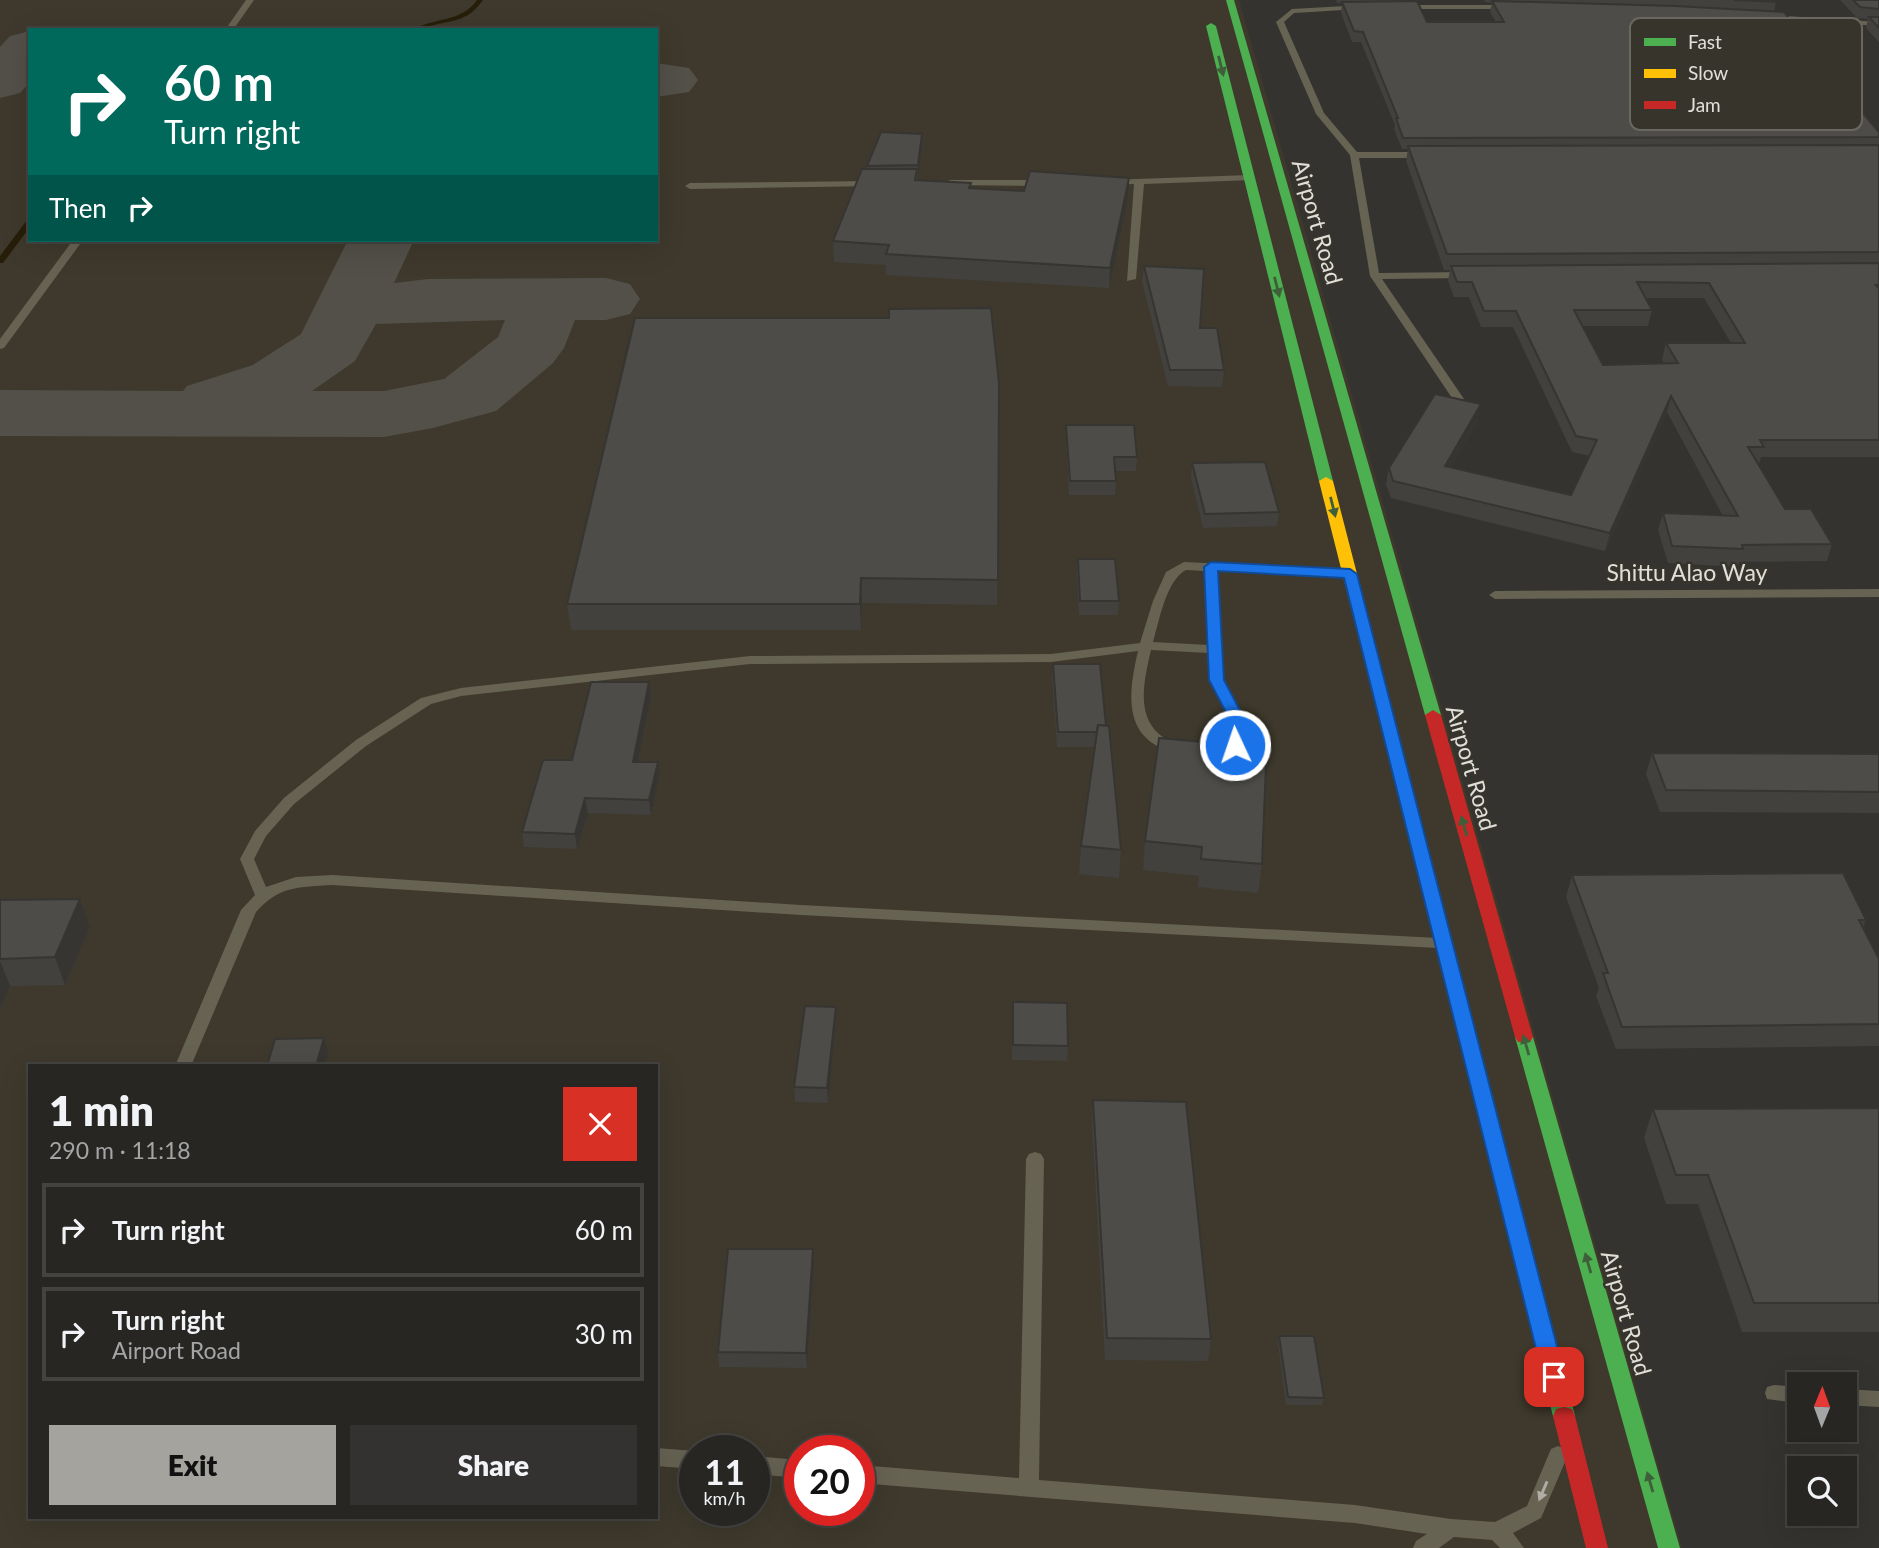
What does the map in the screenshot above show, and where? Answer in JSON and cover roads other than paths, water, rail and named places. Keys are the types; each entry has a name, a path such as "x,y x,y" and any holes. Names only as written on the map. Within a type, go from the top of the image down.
{"main road":[{"name":"Airport Road","path":"1230,0 1669,1548"},
{"path":"1208,13 1597,1548"}],"lane":[{"path":"230,28 250,0"},
{"path":"1369,7 1292,11 1280,22 1320,114 1354,155 1375,276 1458,399"},
{"path":"1395,7 1513,7"},
{"path":"1768,17 1784,18"},
{"path":"1354,155 1437,155"},
{"path":"1099,182 1250,178"},
{"path":"1131,279 1139,182"},
{"path":"937,183 1058,183"},
{"path":"690,186 883,184"},
{"path":"0,346 77,242"},
{"path":"1375,276 1484,275"},
{"path":"1211,567 1217,680 1237,720 1235,745 1219,754 1170,748 1144,729 1138,713 1138,685 1147,646 1154,617 1172,572 1184,566 1211,567 1350,574"},
{"name":"Shittu Alao Way","path":"1495,595 1879,593"},
{"path":"262,894 247,859 260,834 289,801 361,743 426,701 461,692 750,660 1051,658 1147,646 1215,649"},
{"path":"184,1064 249,910 262,894 288,883 332,880 801,910 1444,943"},
{"path":"1029,1488 1035,1159"},
{"path":"1774,1393 1787,1394"},
{"path":"1857,1398 1879,1399"},
{"path":"875,1475 1356,1514 1451,1528 1497,1531 1534,1512 1568,1431"},
{"path":"658,1457 679,1459"},
{"path":"1423,1548 1451,1528"},
{"path":"1497,1531 1514,1548"}],"waterway":[{"path":"420,28 460,18 468,14 480,0"},
{"path":"0,261 28,225"}]}
